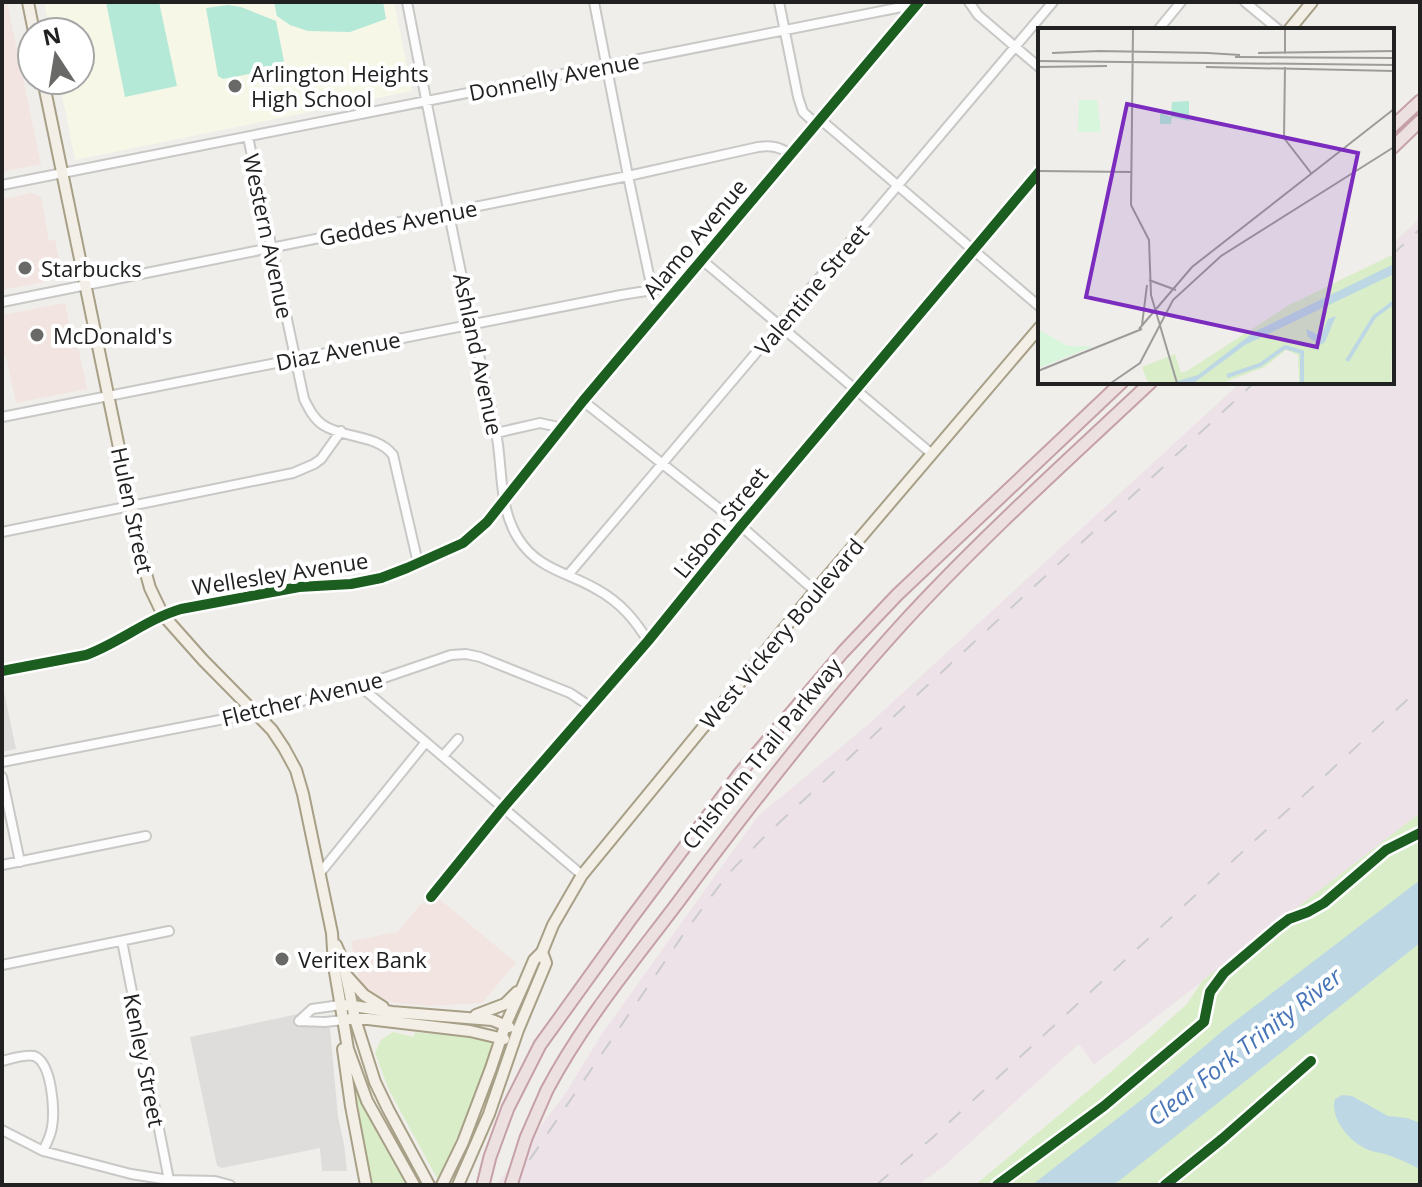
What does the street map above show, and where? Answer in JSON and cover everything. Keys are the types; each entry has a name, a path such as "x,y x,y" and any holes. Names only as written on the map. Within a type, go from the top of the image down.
{"highway":[{"path":"1394,125 1420,101"},
{"path":"1394,146 1420,121"},
{"name":"Chisholm Trail Parkway","path":"483,1185 502,1124 540,1045 740,773 843,652 897,595 1120,384"},
{"name":"Chisholm Trail Parkway","path":"511,1185 526,1138 547,1090 584,1029 754,801 841,693 928,597 1149,384"}],"main road":[{"path":"1291,28 1312,2"},
{"name":"Hulen Street","path":"46,96 150,588 163,615 272,730 296,770 334,939"},
{"name":"West Vickery Boulevard","path":"442,1185 472,1120 505,1026 534,960 542,952 553,925 582,875 815,591 1038,329"},
{"path":"334,939 346,975 346,1005"},
{"path":"334,939 334,966 350,1019 380,1093 427,1181"},
{"name":"West Vickery Boulevard","path":"458,1185 489,1114 518,1030 546,963 542,952"},
{"path":"346,975 364,995 392,1012"},
{"path":"468,1018 505,1004 522,988"},
{"path":"346,1005 492,1020 518,1030"},
{"path":"350,1019 470,1031 514,1043"},
{"path":"350,1019 348,1049 367,1101 414,1185"},
{"path":"350,1019 342,1040 366,1185"}],"street":[{"name":"Ashland Avenue","path":"407,2 496,433 503,502 516,535 535,559 596,589 625,609 648,641"},
{"path":"594,2 652,289"},
{"path":"779,2 803,112 898,186 1038,305"},
{"path":"969,2 978,15 1038,66"},
{"name":"Valentine Street","path":"568,575 1053,2"},
{"path":"1160,28 1181,2"},
{"path":"1245,2 1277,28"},
{"name":"Donnelly Avenue","path":"2,185 918,3"},
{"name":"Alamo Avenue","path":"503,502 583,401 918,3"},
{"name":"Western Avenue","path":"248,137 301,390 308,407 320,423 385,446 393,455 418,563"},
{"name":"Geddes Avenue","path":"2,302 758,147 780,147 791,154"},
{"name":"Lisbon Street","path":"431,897 1038,173"},
{"path":"702,260 932,454"},
{"name":"Diaz Avenue","path":"2,417 652,289 665,288 672,295"},
{"path":"583,401 741,526 815,591"},
{"path":"496,433 540,423 563,428"},
{"path":"2,532 293,473 321,459 341,431"},
{"name":"Wellesley Avenue","path":"2,671 98,651 163,615 218,601 381,578 463,543 487,522 503,502"},
{"name":"Fletcher Avenue","path":"2,762 256,713 360,686 451,655 480,657 570,693 591,707"},
{"path":"360,686 582,875"},
{"path":"443,756 458,739"},
{"path":"320,873 426,742"},
{"path":"2,777 20,862"},
{"path":"2,865 146,836"},
{"path":"2,965 169,931"},
{"name":"Kenley Street","path":"122,941 169,1180"},
{"path":"346,1005 312,1009 299,1021 350,1019"},
{"path":"2,1061 33,1056 41,1060 47,1072 52,1091 52,1130 43,1151"},
{"path":"2,1130 43,1151 131,1174 230,1185"}],"shaded area":[{"path":"2,2 7,2 16,45 16,96 27,96 41,164 2,172"},
{"name":"Arlington Heights High School","path":"44,2 394,2 412,91 75,160 62,96 96,96 96,16 47,16"},
{"path":"32,193 41,197 49,241 55,240 63,278 2,290 2,199"},
{"path":"1420,218 1420,813 1094,1065 1079,1044 943,1167 918,1185 496,1185 565,1094 603,1032 758,816 870,723 1239,384 1394,384 1394,242"},
{"path":"65,303 87,389 16,403 6,357 2,357 2,315"},
{"path":"2,682 16,749 2,752"},
{"path":"437,897 516,963 482,1003 429,1006 379,998 363,985 358,975 351,941 397,932 423,902 429,906"},
{"path":"298,1014 301,1025 330,1028 338,1117 347,1171 322,1171 320,1148 222,1168 217,1166 190,1037"}],"green space":[{"path":"106,2 159,2 177,86 125,97"},
{"path":"274,2 383,2 386,19 350,32 308,31 290,25 277,16"},
{"path":"228,5 276,21 284,61 254,73 223,79 218,76 206,8"},
{"path":"1420,813 1420,1185 975,1185 1187,1004 1202,981"},
{"path":"393,1032 414,1037 415,1032 474,1037 487,1040 492,1046 481,1084 438,1180 389,1090 375,1053 381,1040"},
{"path":"354,1082 406,1185 370,1185 351,1083"}],"water":[{"name":"Clear Fork Trinity River","path":"1420,880 1420,943 1119,1181 1111,1185 1032,1185 1145,1097 1226,1028"},
{"path":"1342,1095 1352,1096 1388,1116 1420,1123 1420,1169 1355,1142 1340,1126 1335,1112 1335,1099"}],"railway":[{"path":"1394,253 1420,229"},
{"path":"510,1185 728,874 768,833 1253,384"},
{"path":"876,1185 931,1139 1420,688"}],"cycle path":[{"path":"2,671 86,655 181,609 299,587 351,584 381,578 463,543 487,522 583,401 919,2"},
{"path":"431,897 1038,173"},
{"path":"997,1185 1104,1106 1204,1022 1210,992 1224,973 1277,928 1324,903 1386,850 1420,833"},
{"path":"1165,1185 1311,1061"}],"place":[{"name":"Arlington Heights High School","path":"235,86"},
{"name":"Starbucks","path":"25,268"},
{"name":"McDonald's","path":"37,335"},
{"name":"Veritex Bank","path":"282,959"}]}
